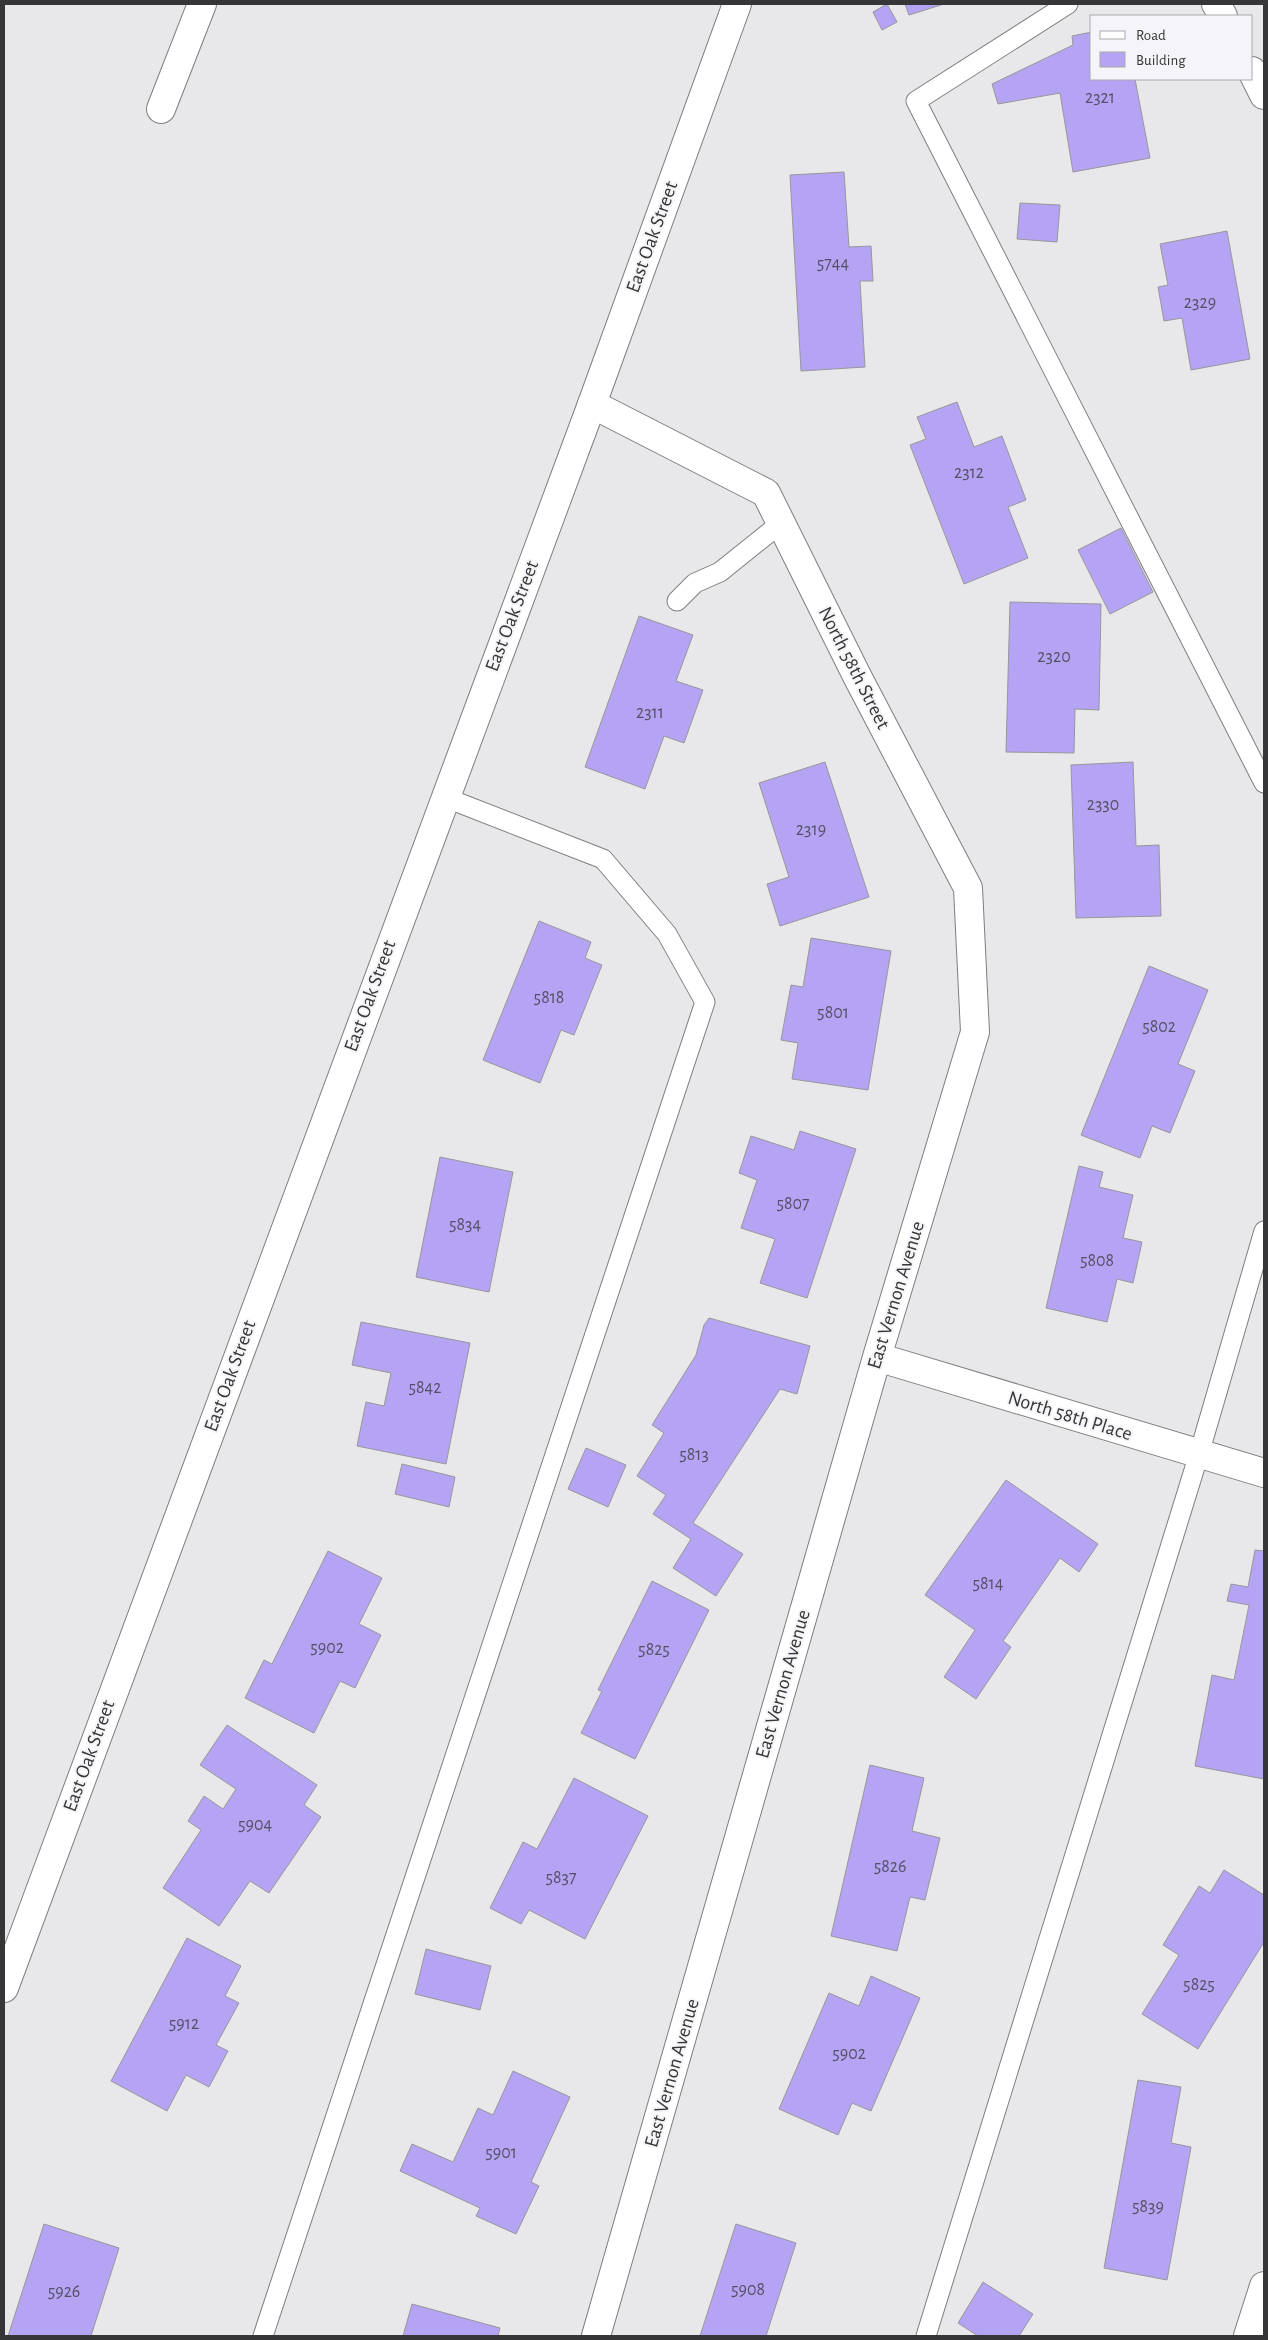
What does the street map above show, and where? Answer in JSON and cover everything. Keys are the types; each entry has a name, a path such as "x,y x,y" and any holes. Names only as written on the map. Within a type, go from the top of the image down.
{"street":[{"path":"161,109 202,4"},
{"name":"East Oak Street","path":"4,1988 444,797 592,404 737,4"},
{"path":"1216,4 1222,15"},
{"path":"1253,73 1264,95"},
{"name":"North 58th Street","path":"592,404 766,493 857,676 968,888 975,1032"},
{"name":"East Vernon Avenue","path":"596,2336 877,1358 975,1032"},
{"name":"North 58th Place","path":"877,1358 1264,1473"},
{"path":"1248,2336 1264,2286"}],"lane":[{"path":"1068,4 916,102 1264,783"},
{"path":"677,601 695,583 720,572 781,523"},
{"path":"262,2336 705,1002 667,934 603,859 444,797"},
{"path":"926,2336 1199,1454 1264,1231"}],"building":[{"path":"887,4 897,22 882,30 873,12"},
{"path":"905,4 944,4 909,15"},
{"path":"1090,32 1090,80 1135,80 1150,158 1073,172 1060,93 998,104 992,84 1073,45 1072,36"},
{"path":"844,172 849,247 871,246 873,281 860,281 865,367 801,371 790,175"},
{"path":"1020,203 1060,205 1057,242 1017,239"},
{"path":"1227,231 1250,359 1191,370 1182,318 1164,321 1158,287 1168,285 1160,244"},
{"path":"957,402 974,447 1002,436 1026,500 1008,507 1028,558 964,584 910,445 926,439 917,417"},
{"path":"1121,528 1153,592 1110,614 1078,550"},
{"path":"1010,602 1101,604 1099,710 1075,709 1074,753 1006,752"},
{"path":"639,616 693,635 676,681 703,690 684,743 664,736 645,789 585,767"},
{"path":"825,762 869,897 780,926 767,884 789,877 759,783"},
{"path":"1133,762 1136,846 1159,845 1161,916 1076,918 1071,765"},
{"path":"539,921 591,942 585,958 602,965 574,1035 561,1030 540,1083 483,1060"},
{"path":"811,938 891,951 868,1090 792,1079 798,1043 781,1040 791,985 803,987"},
{"path":"1149,966 1208,990 1178,1064 1195,1071 1170,1133 1152,1126 1140,1158 1081,1135"},
{"path":"800,1131 856,1149 807,1298 760,1283 775,1239 741,1228 757,1180 739,1173 751,1136 794,1150"},
{"path":"440,1157 513,1172 489,1292 416,1277"},
{"path":"1079,1166 1103,1172 1099,1187 1133,1195 1123,1238 1142,1242 1133,1283 1117,1279 1107,1322 1046,1308"},
{"path":"709,1318 810,1346 797,1394 780,1389 693,1523 743,1554 716,1596 673,1568 691,1539 653,1514 666,1495 637,1476 664,1433 652,1425 696,1355 704,1325"},
{"path":"361,1322 470,1343 446,1464 357,1446 366,1402 384,1406 391,1373 352,1365"},
{"path":"586,1448 626,1465 608,1507 568,1489"},
{"path":"402,1464 455,1477 449,1507 395,1494"},
{"path":"1006,1480 1098,1544 1079,1572 1060,1558 1003,1641 1011,1647 976,1699 944,1677 975,1630 925,1595"},
{"path":"1255,1550 1264,1551 1264,1779 1195,1766 1212,1675 1234,1680 1249,1605 1227,1601 1231,1584 1248,1587"},
{"path":"328,1551 382,1578 359,1624 381,1635 355,1688 340,1681 314,1733 245,1698 264,1660 272,1664"},
{"path":"652,1581 709,1610 635,1759 581,1733 602,1691 598,1690"},
{"path":"227,1725 317,1785 304,1805 321,1817 269,1893 250,1881 219,1926 163,1888 201,1830 188,1821 204,1796 223,1809 236,1789 200,1765"},
{"path":"870,1765 924,1778 912,1831 940,1838 925,1900 910,1897 897,1951 831,1936"},
{"path":"574,1778 648,1816 585,1939 529,1910 521,1924 490,1908 523,1842 537,1849"},
{"path":"1224,1870 1264,1895 1264,1942 1198,2049 1142,2014 1179,1955 1163,1945 1199,1886 1210,1893"},
{"path":"187,1938 241,1966 225,1996 239,2003 216,2045 228,2051 209,2087 186,2075 167,2111 111,2081"},
{"path":"426,1949 491,1966 480,2010 415,1994"},
{"path":"871,1976 920,1998 871,2111 852,2103 838,2135 779,2109 829,1993 859,2006"},
{"path":"513,2071 570,2097 531,2182 539,2186 516,2234 476,2216 480,2208 400,2171 412,2144 453,2162 478,2108 493,2115"},
{"path":"1138,2080 1181,2087 1171,2143 1191,2147 1167,2280 1104,2268"},
{"path":"44,2224 119,2248 91,2336 8,2336"},
{"path":"736,2224 796,2243 766,2336 700,2336"},
{"path":"983,2282 1033,2314 1019,2336 978,2336 958,2323"},
{"path":"412,2304 500,2328 498,2336 403,2336"}]}
